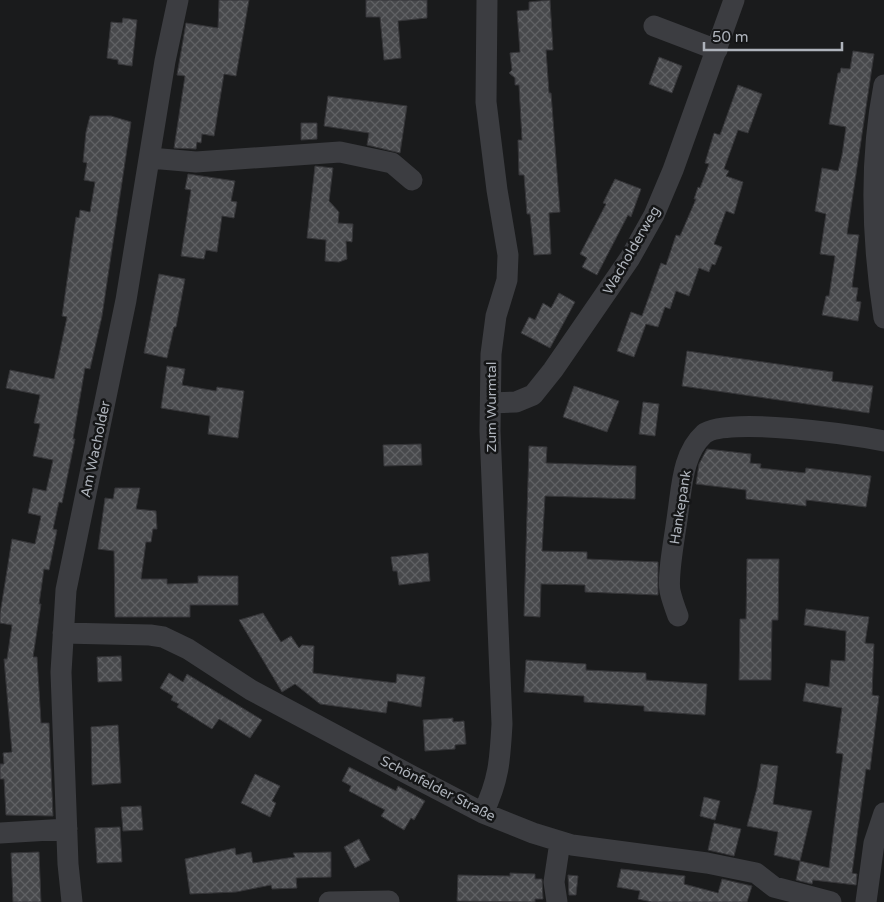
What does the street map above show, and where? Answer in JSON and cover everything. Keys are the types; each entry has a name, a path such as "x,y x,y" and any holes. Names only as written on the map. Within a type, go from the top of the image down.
{"street":[{"name":"Am Wacholder","path":"72,902 67,829 61,672 66,590 126,300 165,61 178,0"},
{"name":"Zum Wurmtal","path":"483,813 500,769 502,724 490,450 491,354 496,316 507,280 508,255 486,102 487,0"},
{"name":"Wacholderweg","path":"491,402 516,402 533,394 559,362 630,258 654,215 674,170 734,0"},
{"path":"654,26 716,50"},
{"path":"884,86 878,118 874,211 875,248 884,318"},
{"path":"150,158 196,162 340,152 392,163 412,180"},
{"name":"Hankepank","path":"678,616 670,589 685,466 694,445 706,432 738,427 788,428 884,441"},
{"name":"Schönfelder Straße","path":"63,633 163,637 188,650 251,690 483,813 560,842 616,853 726,867 756,873 769,895 831,902"},
{"path":"866,902 874,843 884,813"},
{"path":"0,833 67,829"},
{"path":"557,902 554,882 560,842"},
{"path":"329,902 389,901"}],"building":[{"path":"219,0 249,0 236,76 224,74 214,136 202,134 201,143 197,142 196,149 174,148 185,76 177,75 186,23 218,28"},
{"path":"366,0 427,0 427,18 398,21 401,58 384,60 380,17 366,17"},
{"path":"550,0 553,50 546,50 560,212 549,213 551,254 534,255 530,214 527,214 524,175 519,175 518,140 522,140 519,85 515,85 515,78 509,73 512,70 510,53 520,52 517,11 529,10 529,2"},
{"path":"123,18 137,20 132,66 118,64 118,60 107,58 111,22 122,23"},
{"path":"853,51 874,54 847,234 859,235 852,287 858,288 856,301 861,302 858,321 822,315 826,296 829,296 835,256 820,254 826,214 815,211 822,168 838,171 842,155 846,127 829,124 838,73 840,73 841,68 850,69"},
{"path":"659,57 682,66 672,93 649,84"},
{"path":"738,85 762,94 748,133 738,130 724,169 729,171 726,176 743,182 734,214 726,211 714,244 722,247 715,265 712,264 709,272 699,268 689,296 676,291 670,309 665,307 658,327 646,324 634,357 617,351 631,312 642,316 661,263 666,265 676,235 680,236 696,199 694,199 698,187 700,188 709,164 705,163 714,133 720,135"},
{"path":"328,96 407,106 400,153 367,145 369,133 324,126"},
{"path":"90,116 111,116 131,122 102,316 90,369 85,368 73,439 75,439 62,503 59,502 53,529 57,530 49,570 44,569 33,657 37,657 41,723 49,723 53,816 6,815 4,779 0,779 0,764 4,764 3,753 12,752 4,659 7,659 12,625 0,623 0,614 12,539 35,544 41,516 28,513 33,488 46,491 53,460 33,456 40,424 34,423 40,395 6,388 10,370 54,379 67,317 62,316 76,217 79,218 80,210 90,212 95,182 84,180 87,163 83,162 86,132"},
{"path":"301,123 317,123 317,139 301,140"},
{"path":"315,166 333,168 329,201 339,212 338,223 353,224 352,242 346,241 347,259 339,262 325,261 326,240 307,238"},
{"path":"188,174 235,181 231,201 237,202 234,218 222,216 217,252 206,250 204,259 181,256 191,190 185,189"},
{"path":"615,179 641,189 631,217 628,215 597,275 582,267 587,258 580,254 606,204 603,203"},
{"path":"159,274 185,279 176,327 174,327 167,358 144,353"},
{"path":"559,293 575,302 550,348 521,333 529,317 535,320 543,303 551,308"},
{"path":"687,351 833,372 832,381 873,386 869,413 682,386"},
{"path":"167,366 185,369 182,385 216,391 217,387 244,391 238,438 208,434 210,416 161,408"},
{"path":"574,386 619,401 607,432 563,417"},
{"path":"643,402 659,404 655,436 639,434"},
{"path":"421,444 422,465 384,466 383,445"},
{"path":"529,446 547,447 546,463 636,466 635,499 545,496 542,551 587,552 587,559 658,562 658,595 585,592 585,585 541,584 540,617 524,616"},
{"path":"707,449 751,454 750,463 761,464 760,468 805,473 806,468 871,476 866,507 806,500 806,506 746,499 746,490 696,484 699,464"},
{"path":"115,488 140,488 136,509 156,511 157,529 153,529 151,542 146,542 141,579 167,579 167,584 198,583 198,576 238,576 238,605 190,605 190,617 115,617 114,551 98,549 105,498 113,499"},
{"path":"428,553 430,581 399,585 397,571 393,571 391,557"},
{"path":"747,559 779,559 778,620 772,620 771,680 739,680 740,619 746,619"},
{"path":"806,609 869,617 865,643 874,644 872,695 879,696 870,770 866,769 852,873 857,874 856,885 813,880 812,884 796,880 800,861 829,868 843,754 836,753 842,708 803,701 806,683 829,687 831,660 845,661 846,631 804,625"},
{"path":"263,613 281,642 291,636 299,648 302,645 314,646 313,673 396,683 397,674 425,677 421,707 388,701 386,713 320,704 295,684 282,692 239,620"},
{"path":"121,656 122,681 98,682 97,657"},
{"path":"526,660 586,664 586,670 646,673 646,680 707,684 705,715 644,711 644,706 584,702 584,696 524,692"},
{"path":"169,673 183,682 187,674 262,720 250,738 219,719 212,729 177,707 179,704 171,700 173,696 160,688"},
{"path":"453,718 453,722 464,721 466,744 455,745 455,749 425,751 423,720"},
{"path":"118,725 121,783 92,785 91,727"},
{"path":"761,764 778,766 773,804 812,811 800,861 774,855 778,832 747,826"},
{"path":"349,767 396,791 398,786 425,801 414,820 411,818 404,830 381,816 385,810 349,791 351,786 342,781"},
{"path":"255,774 280,786 272,801 276,803 270,817 241,803"},
{"path":"704,797 720,801 715,820 700,816"},
{"path":"141,806 143,830 123,831 121,807"},
{"path":"714,823 741,829 734,856 708,850"},
{"path":"120,827 122,862 97,863 95,828"},
{"path":"359,839 370,860 355,868 344,847"},
{"path":"235,848 236,855 251,852 253,863 295,857 293,853 331,852 331,877 296,878 297,888 272,889 271,885 236,892 190,894 185,859"},
{"path":"39,852 41,902 13,902 11,853"},
{"path":"621,869 685,876 684,884 718,893 722,879 752,886 747,902 652,902 638,899 640,891 617,887"},
{"path":"510,873 535,874 535,879 542,879 543,899 535,899 535,902 457,901 458,875 510,876"},
{"path":"568,875 578,876 576,895 569,895"}]}
